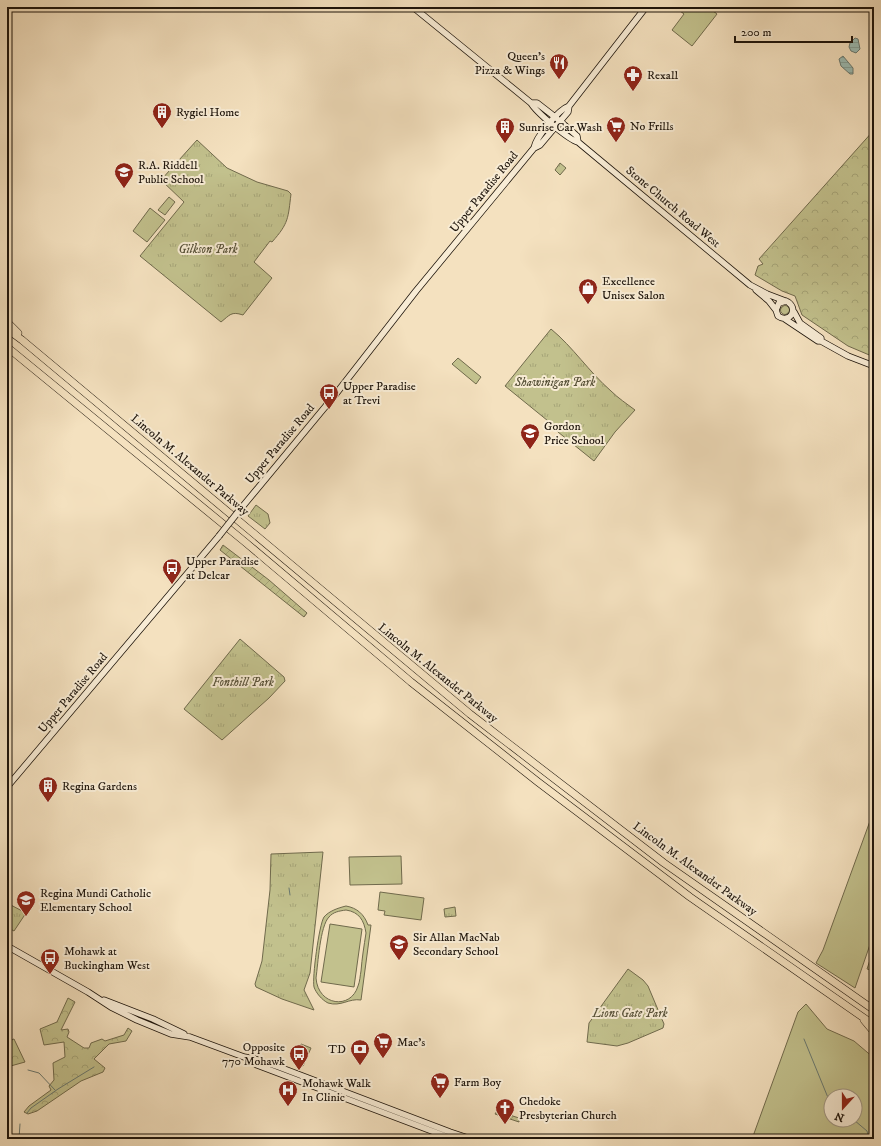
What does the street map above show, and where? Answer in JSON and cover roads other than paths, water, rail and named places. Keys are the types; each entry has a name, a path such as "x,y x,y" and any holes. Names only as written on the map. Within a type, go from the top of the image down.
{"highway":[{"path":"7,322 20,334 22,340"},
{"name":"Lincoln M. Alexander Parkway","path":"7,329 470,714 664,863 874,1008"},
{"name":"Lincoln M. Alexander Parkway","path":"7,347 245,542 414,684 538,782 690,896 874,1025"},
{"path":"7,351 18,356"},
{"path":"861,1017 874,1032"}],"main road":[{"name":"Stone Church Road West","path":"413,7 534,107 558,124 573,141 578,142 754,288 772,303 776,310"},
{"name":"Upper Paradise Road","path":"534,148 535,142 564,108 569,106 646,7"},
{"name":"Upper Paradise Road","path":"7,787 219,536 335,395 416,291 534,148 540,145 568,112 569,106"},
{"path":"754,288 786,301 792,305 800,323 821,338 821,341"},
{"path":"786,301 779,304 776,310 778,316 818,341 821,341 848,356 874,366"},
{"path":"785,319 791,317 794,312"},
{"path":"7,946 101,1000 153,1019 190,1037 244,1057 279,1067 471,1139"},
{"path":"244,1057 257,1065 453,1139"},
{"path":"349,1101 360,1098"}],"water":[{"path":"855,38 858,39 860,49 856,53 851,51 849,47 850,43"},
{"path":"843,56 853,68 853,74 850,74 841,66 839,59"}],"waterway":[{"path":"289,888 290,895"},
{"path":"804,1039 824,1088"},
{"path":"27,1113 31,1108 58,1089 94,1067"},
{"path":"28,1070 39,1073 55,1090"},
{"path":"19,1139 20,1124"},
{"path":"863,1128 867,1131 869,1139"}],"place":[{"name":"Queen's Pizza & Wings","path":"559,80"},
{"name":"Rexall","path":"633,92"},
{"name":"Rygiel Home","path":"162,129"},
{"name":"No Frills","path":"616,143"},
{"name":"Sunrise Car Wash","path":"505,144"},
{"name":"R.A. Riddell Public School","path":"124,189"},
{"name":"Excellence Unisex Salon","path":"588,305"},
{"name":"Upper Paradise at Trevi","path":"329,410"},
{"name":"Gordon Price School","path":"530,450"},
{"name":"Upper Paradise at Delcar","path":"172,585"},
{"name":"Regina Gardens","path":"48,803"},
{"name":"Regina Mundi Catholic Elementary School","path":"26,917"},
{"name":"Sir Allan MacNab Secondary School","path":"399,961"},
{"name":"Mohawk at Buckingham West","path":"50,975"},
{"name":"Mac's","path":"383,1059"},
{"name":"TD","path":"360,1066"},
{"name":"Opposite 770 Mohawk","path":"299,1071"},
{"name":"Farm Boy","path":"440,1099"},
{"name":"Mohawk Walk In Clinic","path":"288,1107"},
{"name":"Chedoke Presbyterian Church","path":"505,1125"}],"park label":[{"name":"Gilkson Park","path":"208,249"},
{"name":"Shawinigan Park","path":"555,382"},
{"name":"Fonthill Park","path":"243,682"},
{"name":"Lions Gate Park","path":"630,1013"}]}
